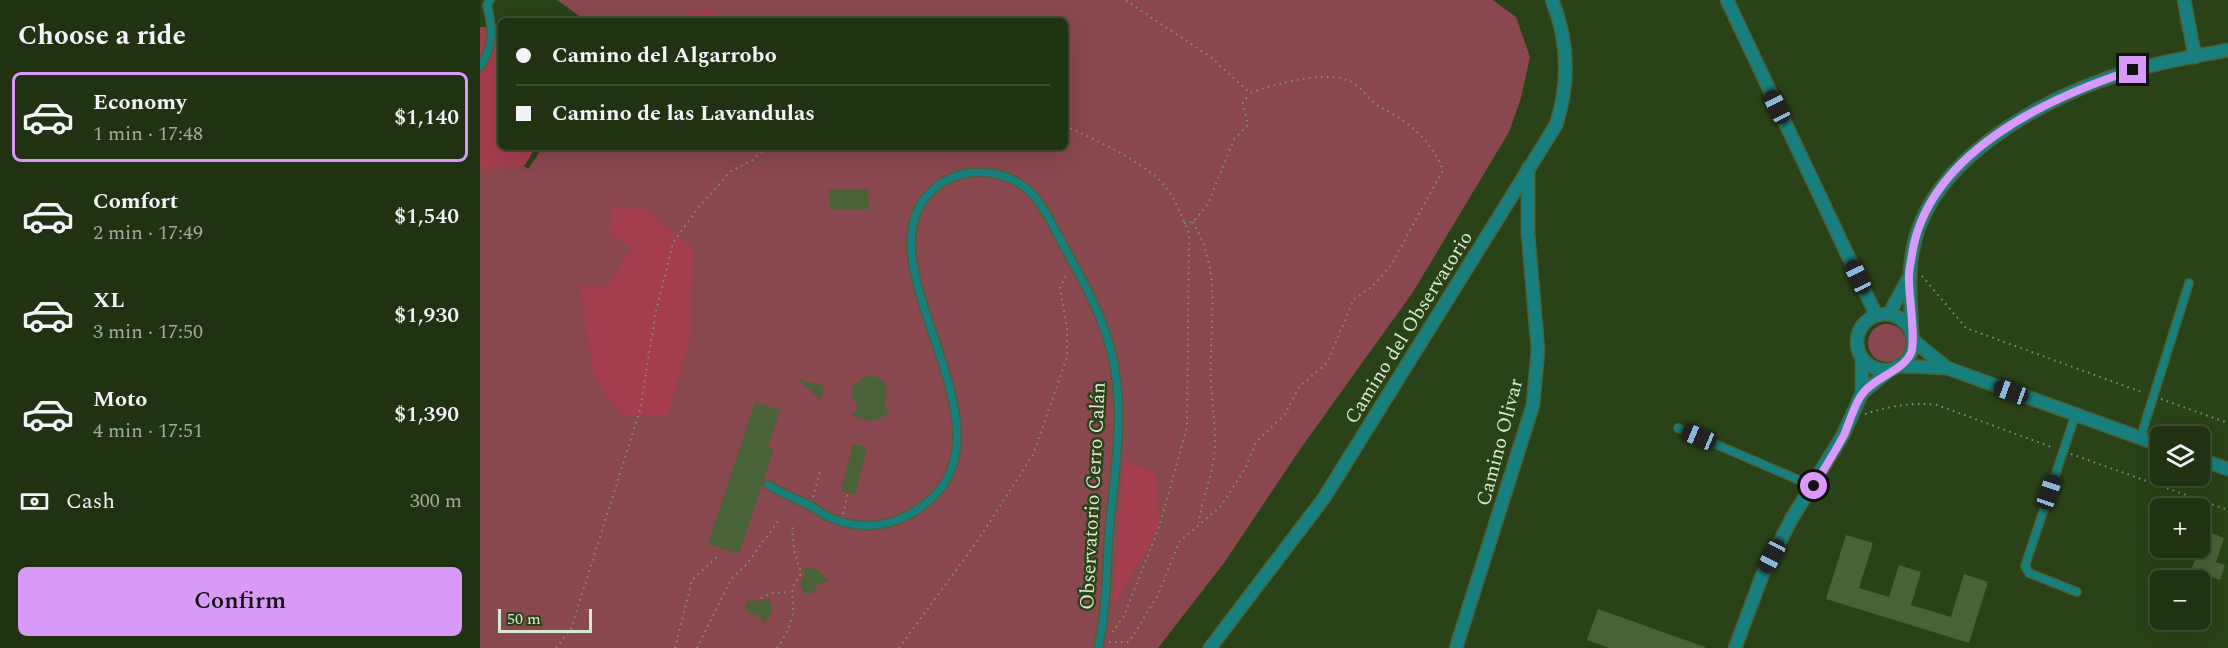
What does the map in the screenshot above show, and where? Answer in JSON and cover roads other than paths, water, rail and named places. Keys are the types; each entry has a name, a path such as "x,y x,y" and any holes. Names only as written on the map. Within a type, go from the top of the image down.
{"street":[{"name":"Camino del Observatorio","path":"1210,648 1324,498 1556,125 1564,93 1565,44 1552,0"},
{"path":"1727,0 1882,314"},
{"path":"2184,0 2195,57"},
{"path":"1862,393 1896,368 1913,350 1909,273 1919,227 1930,204 1960,164 1980,147 2021,120 2085,87 2133,70 2228,50"},
{"name":"Camino Olivar","path":"1456,648 1533,405 1538,350 1528,243 1528,168"},
{"path":"1882,314 1909,273"},
{"path":"1947,368 1913,336 1903,320 1882,314 1868,319 1858,334 1858,351 1862,359 1875,369 1947,368 2150,442"},
{"path":"1735,648 1762,576 1792,518 1814,486 1851,419 1862,393 1862,359"},
{"path":"2210,463 2228,469"}],"lane":[{"path":"480,67 491,50 491,21 487,5 490,0"},
{"name":"Observatorio Cerro Calán","path":"768,485 840,522 880,525 893,522 917,510 945,482 955,457 957,430 946,374 910,249 911,227 926,197 942,183 962,174 985,172 1006,177 1034,196 1094,298 1112,351 1118,390 1117,430 1098,648"},
{"path":"2140,439 2189,283"},
{"path":"2075,416 2025,566 2028,573 2077,592"},
{"path":"1678,428 1814,486"}]}
